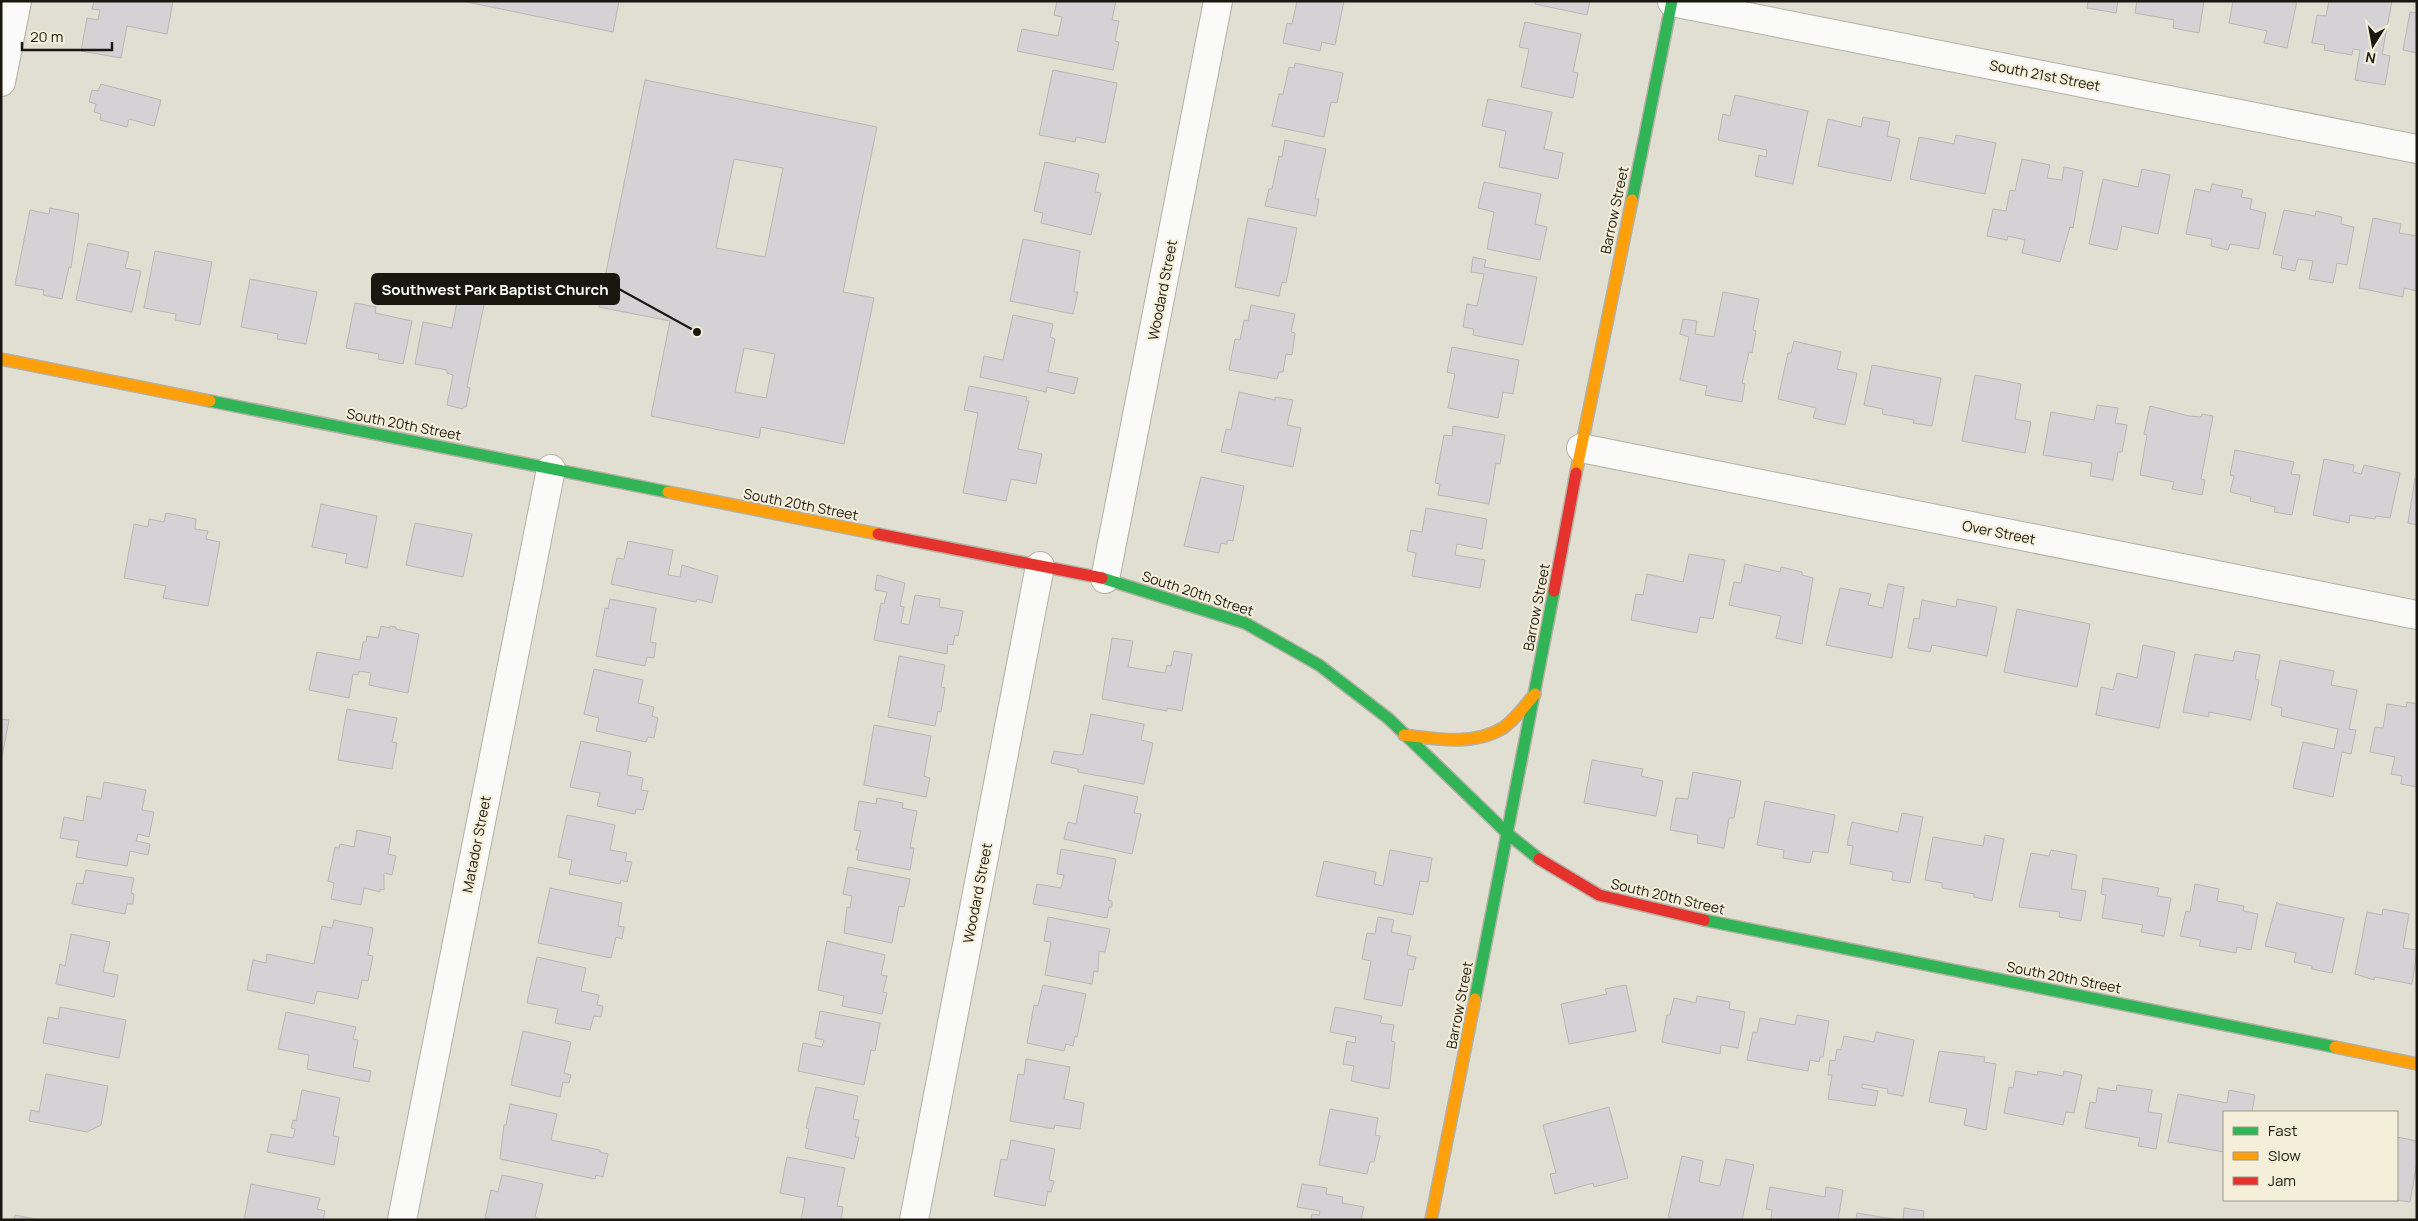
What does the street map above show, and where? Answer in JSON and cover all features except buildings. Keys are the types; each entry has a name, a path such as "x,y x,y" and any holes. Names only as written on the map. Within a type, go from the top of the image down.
{"street":[{"path":"1,82 17,1"},
{"name":"Woodard Street","path":"1105,579 1218,1"},
{"name":"South 21st Street","path":"1672,1 2417,149"},
{"name":"Barrow Street","path":"1431,1220 1508,834 1581,448 1672,1"},
{"name":"South 20th Street","path":"1,359 1105,579 1245,623 1319,665 1389,719 1508,834 1546,864 1599,895 1656,910 2417,1064"},
{"name":"Over Street","path":"1581,448 2417,615"},
{"name":"Matador Street","path":"402,1220 551,469"},
{"name":"Woodard Street","path":"914,1220 1040,566"},
{"path":"1404,734 1464,740 1485,736 1504,727 1535,694"}],"traffic: fast":[{"path":"1632,200 1672,1"},
{"path":"210,401 668,492"},
{"path":"1102,578 1245,623 1319,665 1389,719 1508,834 1539,859"},
{"path":"1475,999 1554,591"},
{"path":"1704,920 2335,1047"}],"traffic: slow":[{"path":"1576,473 1632,200"},
{"path":"1,359 210,401"},
{"path":"668,492 878,534"},
{"path":"1404,735 1455,740 1492,734 1512,720 1535,694"},
{"path":"1431,1220 1475,999"},
{"path":"2335,1047 2417,1064"}],"traffic: jam":[{"path":"1554,591 1576,473"},
{"path":"878,534 1102,578"},
{"path":"1539,859 1599,895 1704,920"}],"place":[{"name":"Southwest Park Baptist Church","path":"697,332"}]}
